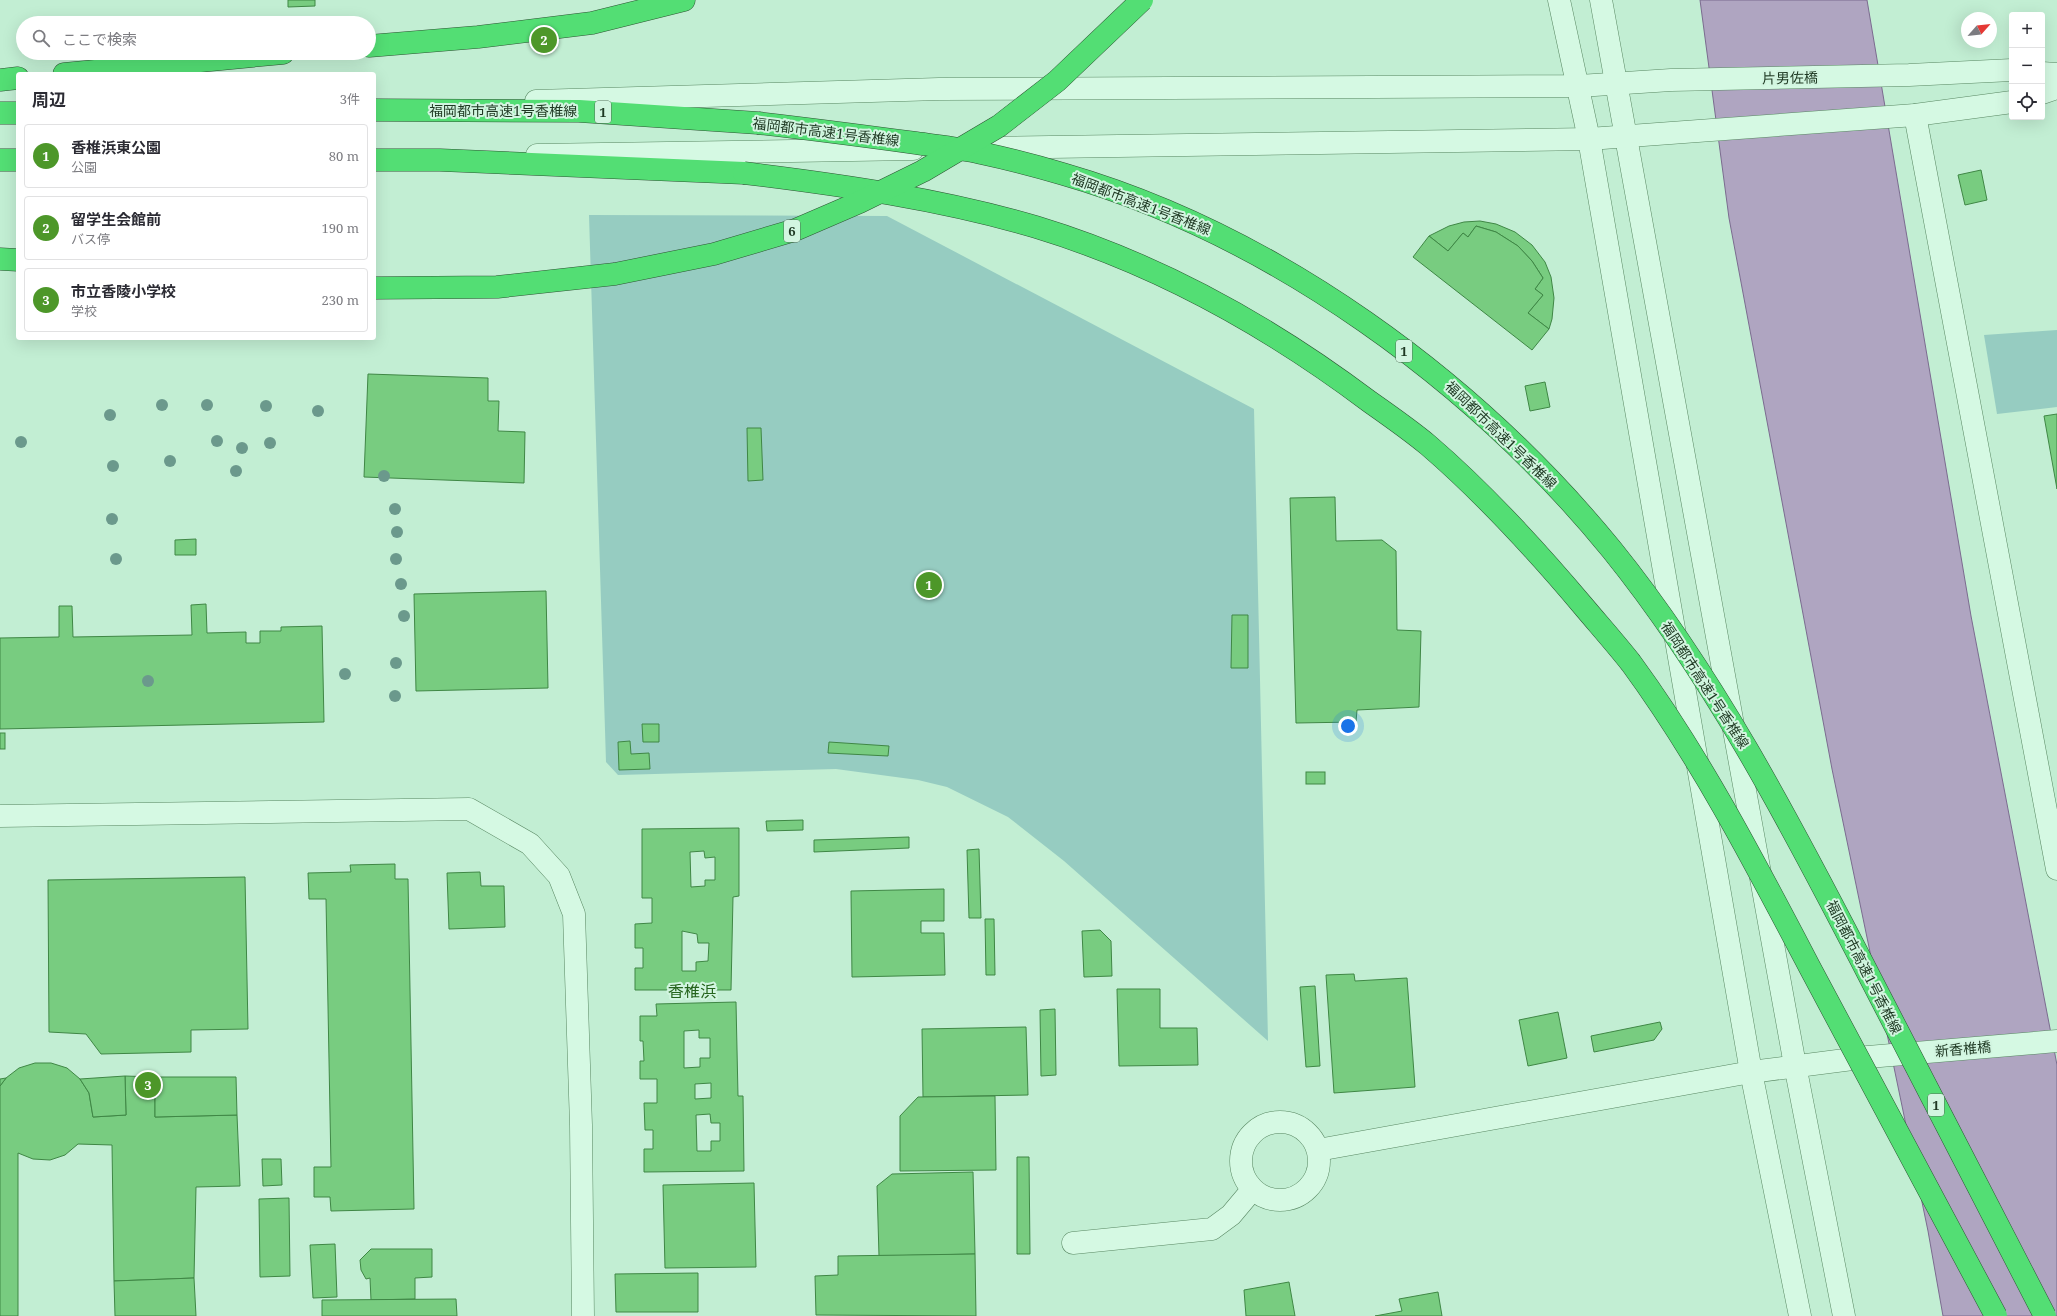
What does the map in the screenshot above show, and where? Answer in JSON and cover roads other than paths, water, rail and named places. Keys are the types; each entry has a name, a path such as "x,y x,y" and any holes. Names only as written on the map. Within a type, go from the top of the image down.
{"highway":[{"path":"376,45 478,37 592,24 684,0"},
{"name":"6","path":"376,288 497,287 615,274 714,254 795,230 860,202 923,171 999,126 1058,81 1142,0"},
{"path":"85,72 211,60"},
{"path":"0,80 16,78"},
{"name":"福岡都市高速1号香椎線","path":"376,110 579,111 758,123 978,152 1066,175 1145,202 1219,234 1302,282 1377,330 1460,394 1541,471 1612,550 1670,628 1721,706 1778,804 1827,894 2045,1316"},
{"path":"0,113 16,113"},
{"path":"376,160 440,160 744,173 847,186 964,208 1038,228 1117,256 1184,285 1265,330 1342,381 1427,444 1501,513 1568,588 1630,661 1680,736 1739,836 1996,1316"},
{"path":"0,162 16,162"},
{"path":"0,259 16,260"}],"street":[{"path":"1560,0 1589,139 1751,1072 1800,1316"},
{"path":"1601,0 1618,84 1625,136 1795,1065 1844,1316"},
{"name":"片男佐橋","path":"376,105 939,90 1579,86 1672,80 1909,75 2009,70"},
{"path":"2045,72 2057,74"},
{"path":"2045,92 2057,88"},
{"path":"376,157 1589,139 1915,115 2009,102"},
{"path":"1915,115 2052,817 2057,869"},
{"path":"0,816 469,808 530,844 559,876 574,914 581,1125 583,1316"},
{"name":"新香椎橋","path":"1318,1150 1795,1065 1868,1056 2057,1040"},
{"path":"1283,1121 1305,1130 1318,1150 1320,1168 1313,1184 1301,1196 1284,1201 1267,1199 1252,1190 1241,1169 1243,1144 1259,1127 1283,1121"},
{"path":"1073,1243 1212,1229 1231,1215 1252,1190"}],"place":[{"name":"留学生会館前","path":"544,40"},
{"name":"香椎浜東公園","path":"929,585"},
{"name":"市立香陵小学校","path":"148,1085"}],"district":[{"name":"香椎浜","path":"692,991"}]}
